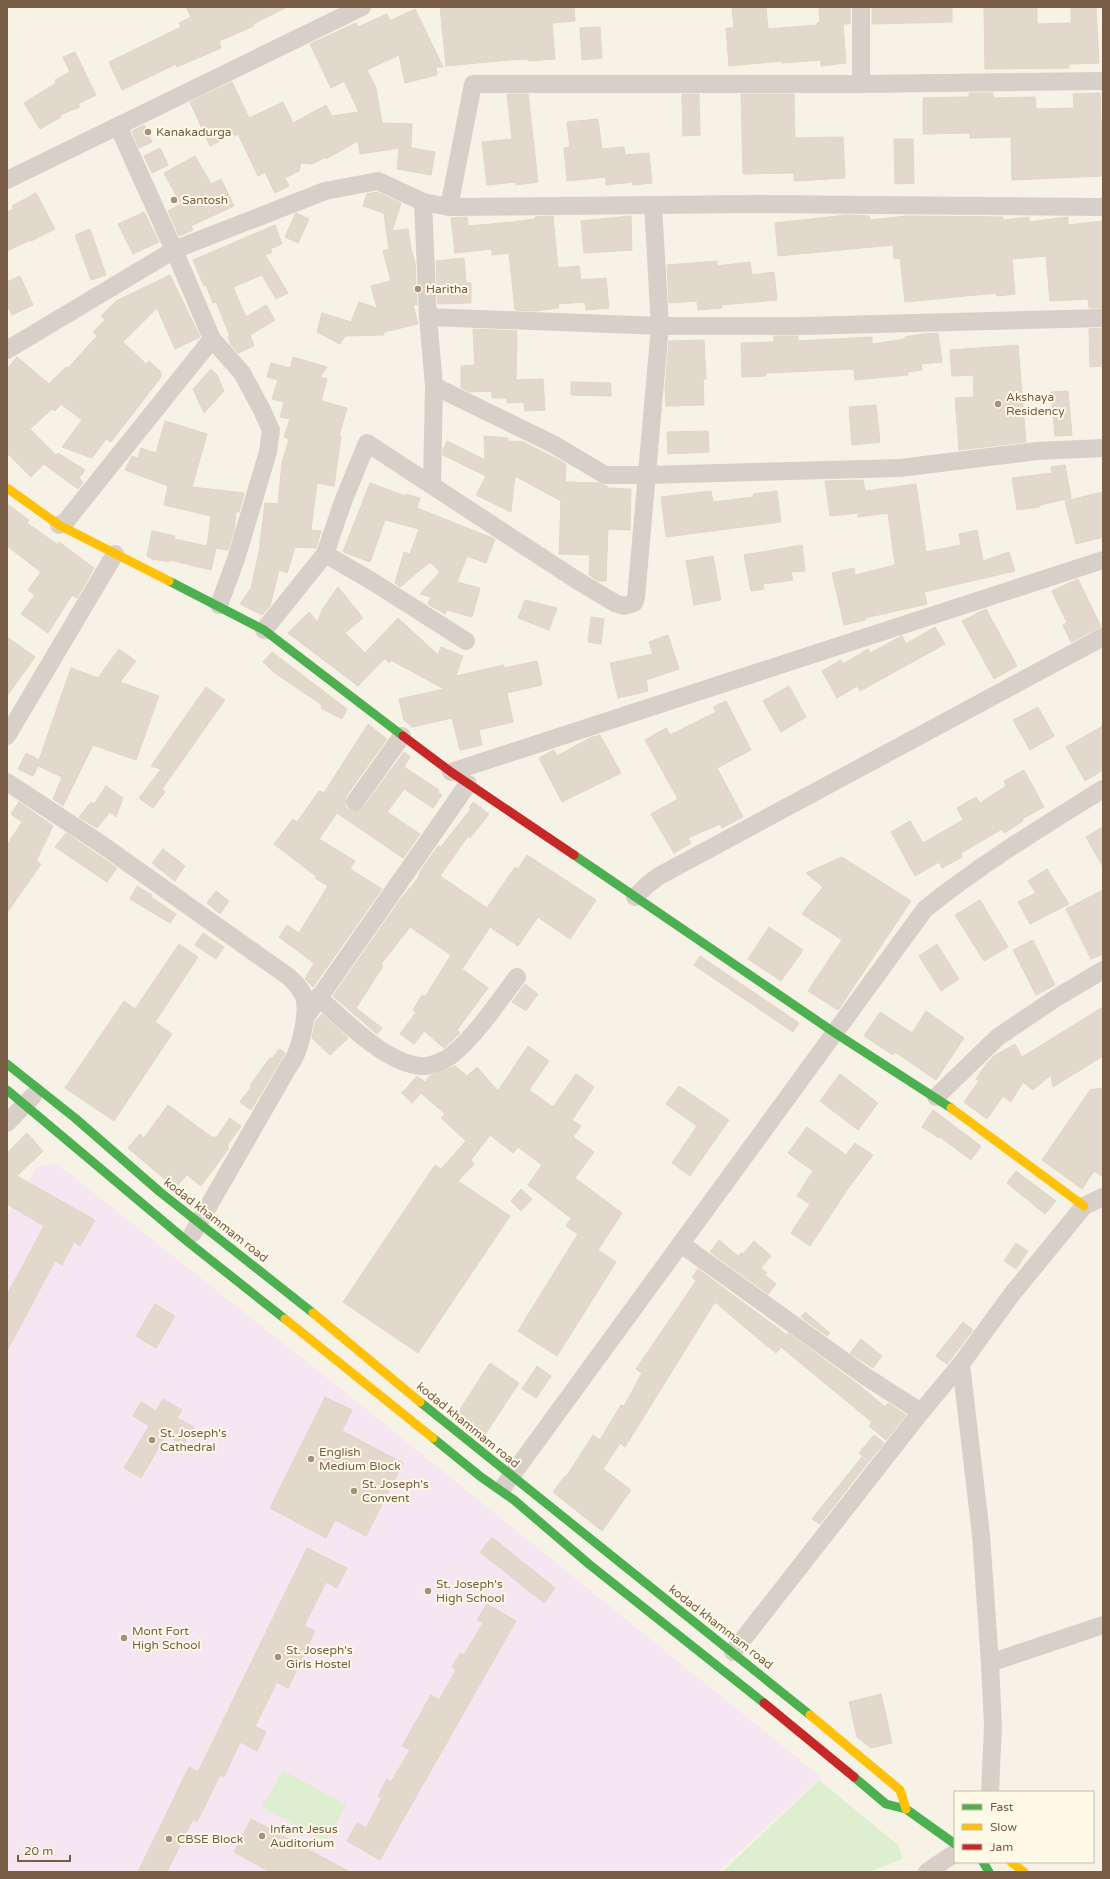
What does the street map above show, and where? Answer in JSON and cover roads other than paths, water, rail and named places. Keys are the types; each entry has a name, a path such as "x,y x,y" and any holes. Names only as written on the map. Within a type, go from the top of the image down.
{"main road":[{"path":"7,488 59,525 264,630 402,736 468,784 835,1033 936,1097 1084,1206"},
{"name":"kodad khammam road","path":"7,1064 199,1222 272,1279 512,1475 867,1761 900,1790 906,1809"},
{"path":"7,1090 188,1242 481,1477 501,1490 604,1576 720,1667 886,1804 906,1809 954,1843"},
{"path":"984,1863 990,1872"},
{"path":"1012,1863 1024,1872"}],"street":[{"path":"7,180 362,7"},
{"path":"861,7 861,84"},
{"path":"449,207 473,84 861,84 1103,80"},
{"path":"118,126 212,339 242,373 271,430 268,452 236,559 219,606"},
{"path":"7,350 174,250 325,191 378,181 423,202 449,207 751,204 1103,207"},
{"path":"423,202 428,317 434,386 432,485"},
{"path":"264,630 325,554 344,499 367,442 578,581 615,603 624,606 634,603 636,598 648,475 660,326 653,205"},
{"path":"428,317 660,326 802,326 1103,318"},
{"path":"59,525 66,521 212,339"},
{"path":"434,386 552,444 605,475 900,468 1037,451 1103,448"},
{"path":"7,736 115,554"},
{"path":"325,554 370,580 466,641"},
{"path":"451,772 1103,560"},
{"path":"635,897 646,884 659,876 1103,638"},
{"path":"355,802 402,736"},
{"path":"7,782 101,844 289,977 298,986 304,998 304,1018 295,1059 289,1066 188,1242"},
{"path":"304,1018 468,784"},
{"path":"501,1490 925,909 965,878 1103,789"},
{"path":"936,1097 998,1037 1056,998 1103,970"},
{"path":"318,997 364,1037 381,1049 406,1062 423,1066 452,1055 467,1040 517,977"},
{"path":"7,1123 39,1089"},
{"path":"733,1652 921,1412 961,1364 1012,1294 1084,1206 1103,1197"},
{"path":"681,1244 865,1376 921,1412"},
{"path":"961,1364 981,1535 990,1663 993,1726 990,1791"},
{"path":"990,1663 1103,1625"},
{"path":"927,1872 954,1854"}],"place":[{"name":"Kanakadurga","path":"148,132"},
{"name":"Santosh","path":"174,200"},
{"name":"Haritha","path":"418,289"},
{"name":"Akshaya Residency","path":"998,404"},
{"name":"St. Joseph's Cathedral","path":"152,1440"},
{"name":"English Medium Block","path":"311,1459"},
{"name":"St. Joseph's Convent","path":"354,1491"},
{"name":"St. Joseph's High School","path":"428,1591"},
{"name":"Mont Fort High School","path":"124,1638"},
{"name":"St. Joseph's Girls Hostel","path":"278,1657"},
{"name":"Infant Jesus Auditorium","path":"262,1836"},
{"name":"CBSE Block","path":"169,1839"}]}
